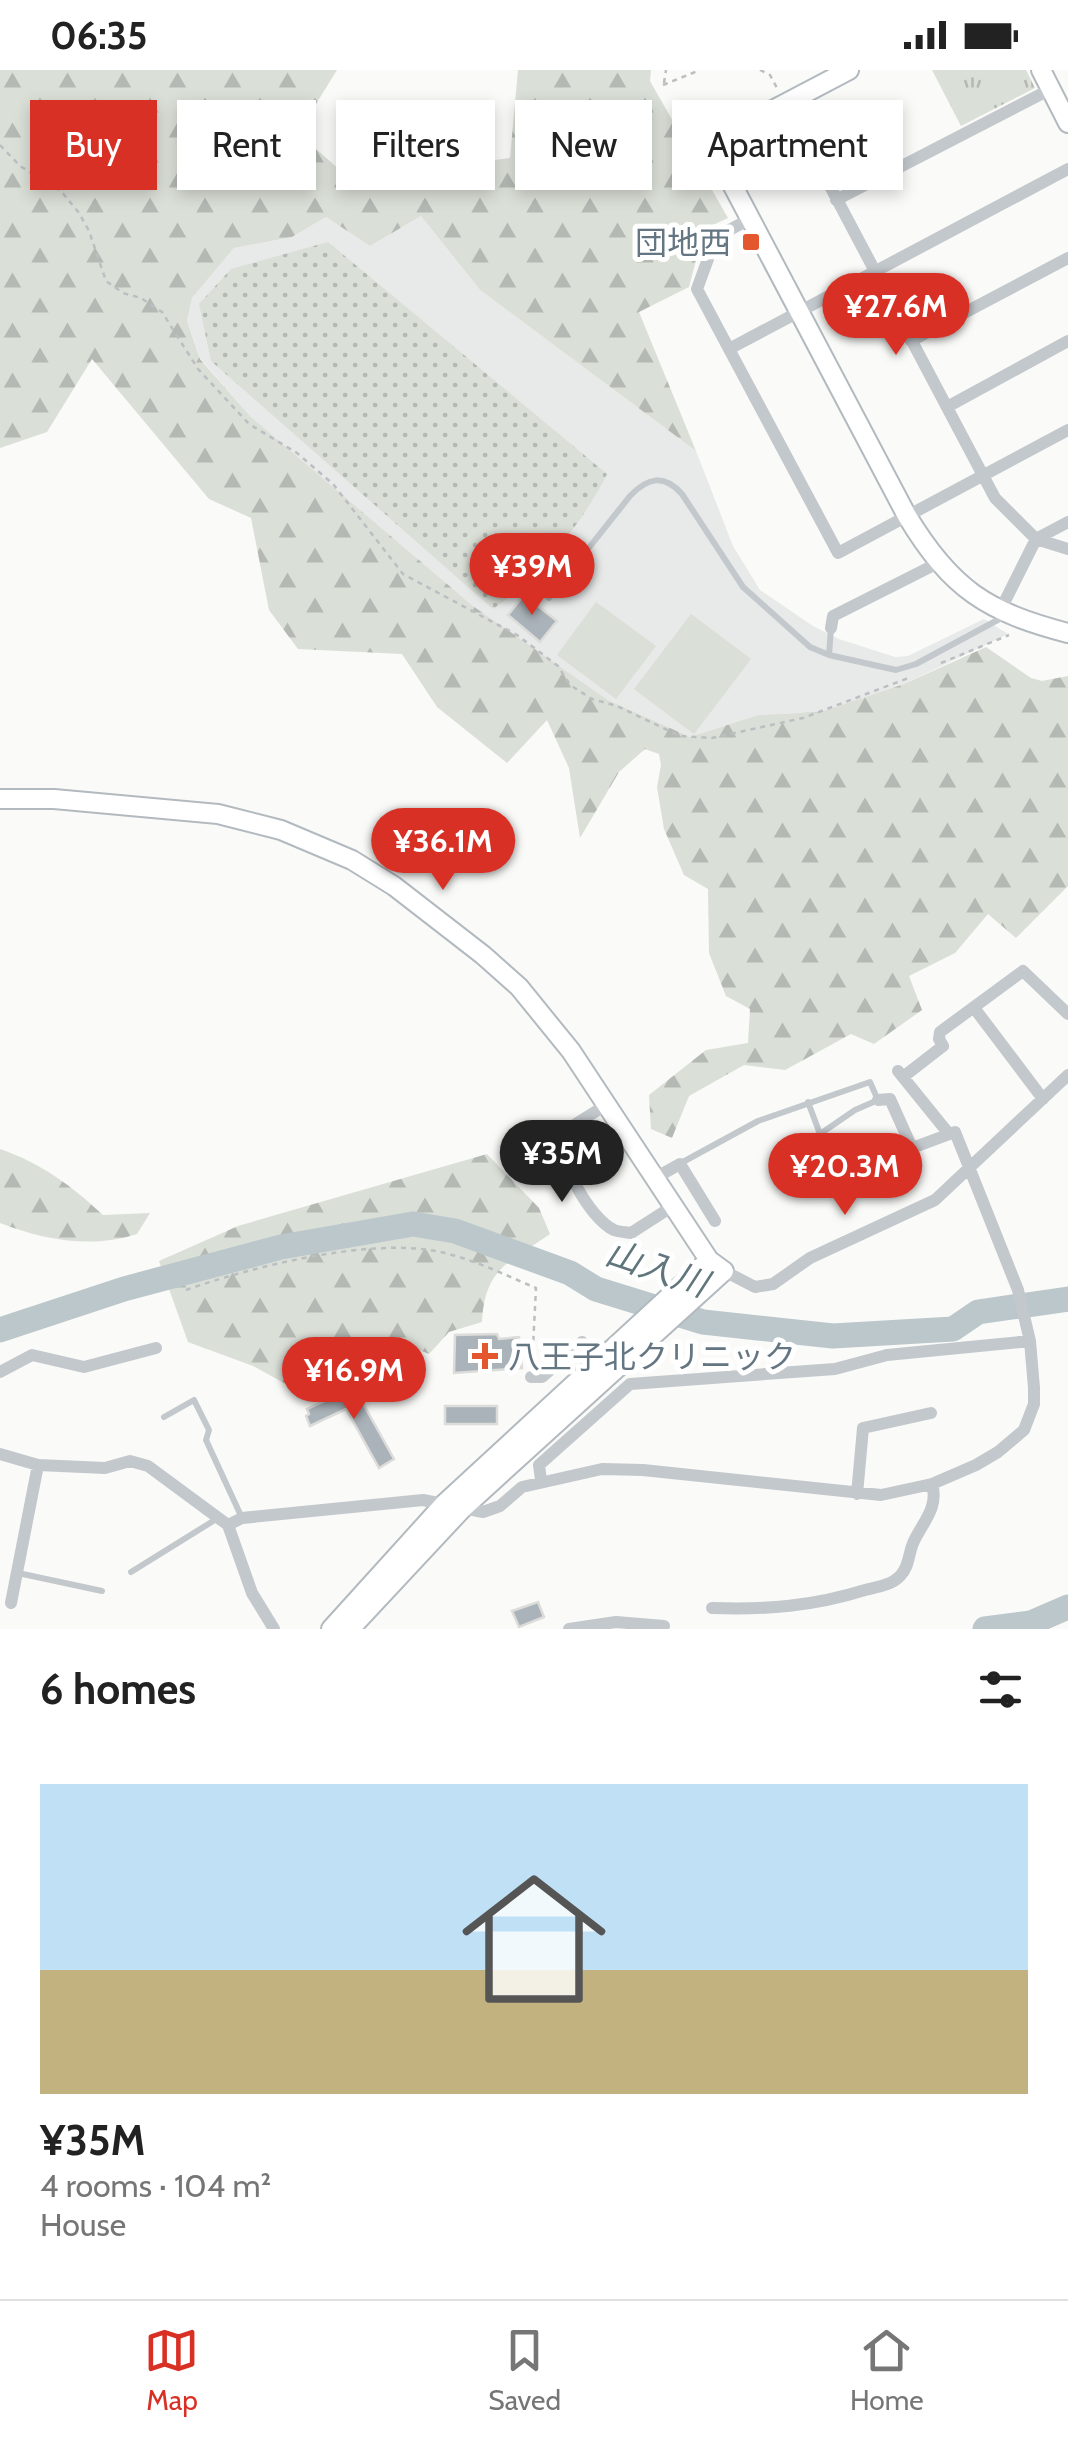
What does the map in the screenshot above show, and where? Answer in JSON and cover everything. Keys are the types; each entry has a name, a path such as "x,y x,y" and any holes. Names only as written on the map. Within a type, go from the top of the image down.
{"street":[{"path":"792,100 849,70"},
{"path":"1041,70 1068,123"},
{"path":"836,200 1051,90"},
{"path":"728,349 1068,170"},
{"path":"735,190 907,516 938,564 1004,613 1068,634"},
{"path":"831,190 982,476 1008,514 1036,539 1068,549"},
{"path":"750,219 716,237 697,289 838,553 1068,430"},
{"path":"911,341 1068,258"},
{"path":"947,407 1068,341"},
{"path":"1004,613 1036,539 1068,522"},
{"path":"831,628 833,616 938,564"},
{"path":"0,799 54,799 218,814 281,830 352,860 394,886 483,954 519,987 571,1051 716,1266 755,1288 772,1284 810,1258 935,1200 1068,1075"},
{"path":"949,1134 901,1074 943,1046 940,1032 1026,972 1068,1014"},
{"path":"974,1009 1043,1099"},
{"path":"223,1521 423,1500 483,1512 500,1506 522,1487 541,1480 602,1469 643,1470 857,1494 909,1491 987,1458 1024,1430 1034,1404 1029,1337 1018,1290 954,1132 912,1148 890,1099 878,1100"},
{"path":"606,1104 563,1132 560,1143 583,1201 613,1230 630,1233 673,1206"},
{"path":"655,1178 680,1164 715,1221"},
{"path":"350,1629 453,1506 650,1326 686,1281 716,1266"},
{"path":"330,1629 599,1361 706,1288 716,1266"},
{"path":"541,1480 539,1466 630,1384 834,1369 887,1355 1029,1337"},
{"path":"531,1377 542,1378 582,1342 599,1361"},
{"path":"0,1372 32,1355 84,1367 156,1348"},
{"path":"857,1494 862,1428 930,1413"},
{"path":"0,1454 38,1465 105,1468 130,1461 148,1466 223,1521 252,1593 274,1629"},
{"path":"11,1603 38,1465"},
{"path":"712,1608 762,1610 826,1602 896,1581 906,1570 914,1541 928,1520 932,1484"},
{"path":"569,1629 616,1622 664,1626"}],"lane":[{"path":"549,598 630,496 640,486 660,478 672,482 682,494 743,587 810,647 830,656 896,670 916,664 1004,613"},
{"path":"830,656 831,628"},
{"path":"680,1164 758,1121 870,1082 878,1100 779,1153"},
{"path":"808,1102 820,1134"},
{"path":"164,1417 194,1400 210,1430 206,1440 242,1518"},
{"path":"132,1572 223,1521"},
{"path":"17,1573 102,1591"}],"path":[{"path":"666,70 663,85 700,70"},
{"path":"760,70 770,75 784,100"},
{"path":"0,145 20,166 61,191 79,213 106,281 123,294 141,298 162,312 198,370 249,424 297,453 332,484 404,574 517,635 558,666 570,685 592,699 617,706 680,736 712,738 802,718 911,677"},
{"path":"936,665 1009,635"},
{"path":"186,1290 324,1254 395,1247 436,1251 536,1288 531,1377"}],"shaded area":[{"path":"421,216 480,290 696,451 733,546 760,590 839,639 895,657 908,656 984,619 1008,634 904,684 820,712 758,715 690,737 608,700 473,606 251,417 200,358 187,321 192,298 234,248 292,237 326,217 370,246"}],"green space":[{"path":"0,70 337,70 316,104 316,100 177,100 177,190 316,190 316,149 336,167 336,190 495,190 495,160 510,158 515,103 515,190 652,190 652,100 515,100 518,70 651,70 650,81 672,120 672,190 712,190 728,218 704,229 689,287 639,312 696,451 480,290 421,216 370,246 326,217 292,237 234,248 192,298 187,321 200,359 251,417 473,606 608,700 690,737 758,715 820,712 904,684 986,647 1031,678 1042,681 1068,676 1068,886 1016,938 988,914 955,953 909,976 922,1010 874,1044 851,1034 785,1070 744,1065 689,1096 672,1138 651,1129 649,1095 706,1050 748,1043 750,1009 726,996 709,953 708,889 684,875 664,829 657,787 659,754 645,749 619,772 580,838 569,768 547,720 507,763 437,707 402,654 298,649 269,610 251,518 209,499 92,359 47,432 0,448"},
{"path":"932,70 1026,70 1035,88 961,126"},
{"path":"328,242 607,474 558,548 493,609 211,361 199,304 231,269"},
{"path":"596,602 656,646 616,699 557,655"},
{"path":"691,614 751,659 694,734 634,689"},
{"path":"0,1149 55,1176 103,1215 150,1213 137,1234 102,1241 51,1238 0,1223"},
{"path":"487,1154 539,1208 550,1234 511,1260 494,1278 482,1322 449,1332 429,1354 410,1346 295,1389 253,1366 188,1342 159,1261 238,1226"}],"building":[{"path":"524,595 557,621 540,642 508,615"},
{"path":"497,1334 499,1339 519,1337 522,1368 454,1373 455,1335"},
{"path":"350,1389 352,1393 356,1391 394,1459 379,1468 346,1409 310,1426 306,1416 307,1409"},
{"path":"445,1406 497,1406 497,1424 445,1424"},
{"path":"538,1602 544,1617 519,1627 512,1611"}],"waterway":[{"name":"山入川","path":"0,1330 124,1289 281,1247 413,1224 455,1231 570,1273 596,1289 703,1322 833,1336 953,1329 978,1312 1068,1299"},
{"path":"985,1629 1031,1623 1068,1607"}],"place":[{"name":"団地西","path":"751,242"},
{"name":"八王子北クリニック","path":"485,1356"}]}
